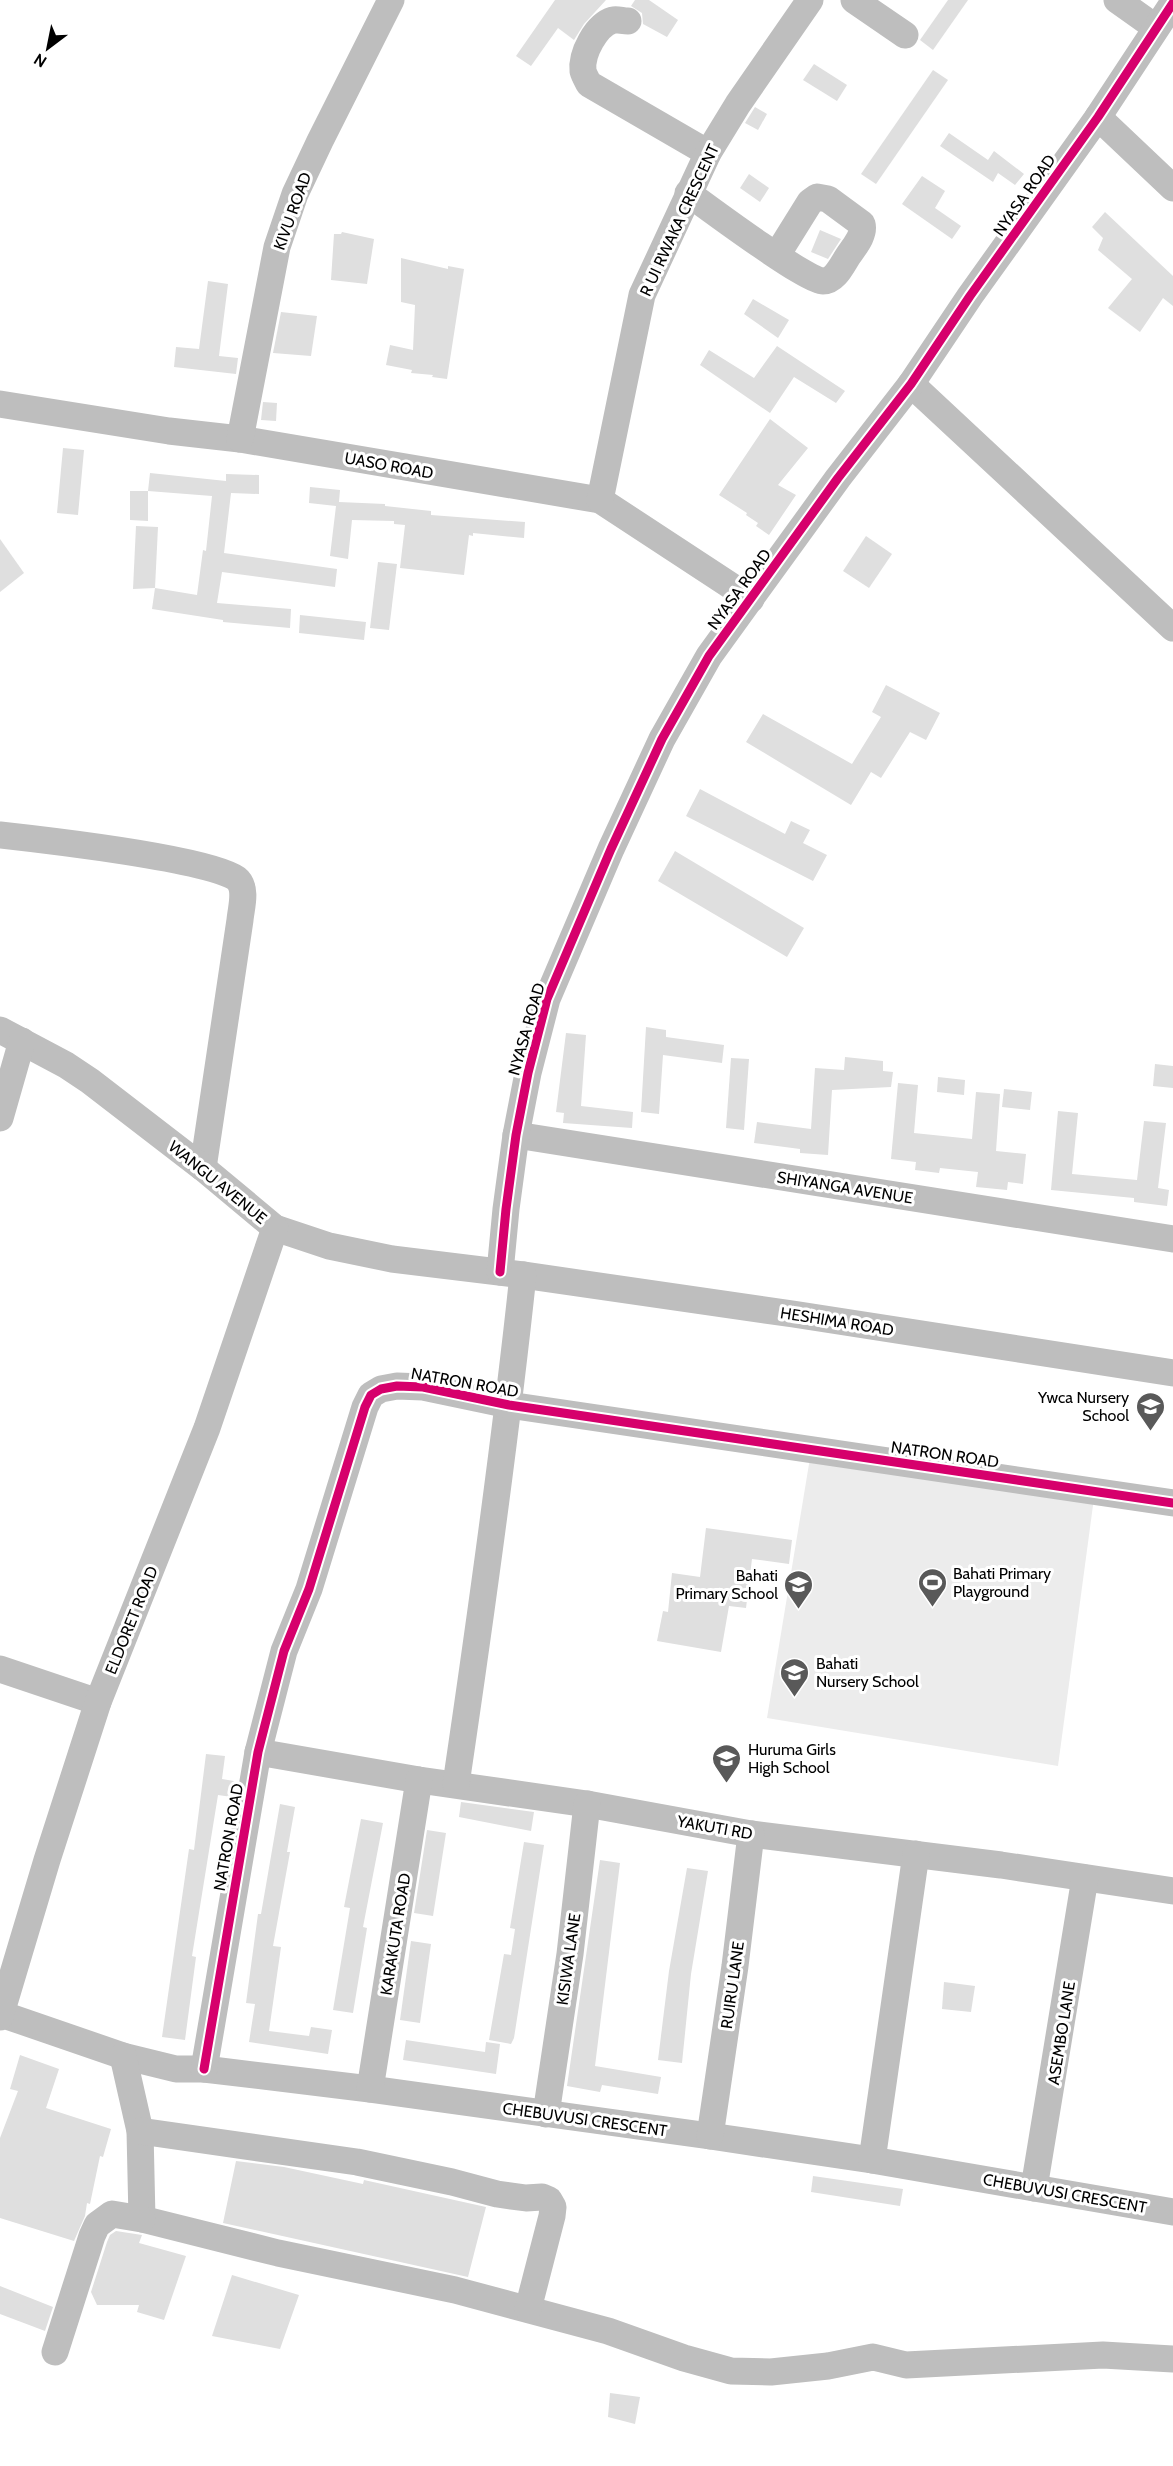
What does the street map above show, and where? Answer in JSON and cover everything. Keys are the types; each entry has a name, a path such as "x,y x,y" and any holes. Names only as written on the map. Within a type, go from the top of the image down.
{"street":[{"name":"KIVU ROAD","path":"240,439 277,247 295,194 391,0"},
{"name":"R UI RWAKA CRESCENT","path":"600,500 642,295 708,153 738,104 810,0"},
{"path":"854,0 905,35"},
{"path":"1117,0 1155,27"},
{"name":"NYASA ROAD","path":"456,1784 486,1583 509,1405 512,1274 506,1209 516,1135 528,1073 547,999 611,849 662,739 709,656 838,478 911,384 1098,117 1155,27 1173,3"},
{"path":"627,21 613,20 602,27 591,42 584,56 583,73 589,84 708,153"},
{"path":"1098,117 1173,188"},
{"path":"688,193 777,255"},
{"path":"911,384 1173,628"},
{"name":"UASO ROAD","path":"0,404 169,431 240,439 600,500 751,599"},
{"path":"0,835 68,843 173,860 224,871 240,881 243,892 240,920 203,1168"},
{"path":"0,1118 11,1035"},
{"name":"WANGU AVENUE","path":"11,1035 90,1081 203,1168 275,1228 329,1246 392,1259 512,1274"},
{"name":"SHIYANGA AVENUE","path":"516,1135 1173,1239"},
{"name":"ELDORET ROAD","path":"0,2015 98,1702 207,1428 275,1228"},
{"name":"HESHIMA ROAD","path":"512,1274 793,1314 1173,1373"},
{"name":"NATRON ROAD","path":"204,2069 258,1752 284,1651 309,1589 354,1440 371,1395 381,1389 397,1386 423,1387 509,1405 1173,1503"},
{"path":"0,1669 98,1702"},
{"name":"YAKUTI RD","path":"258,1752 419,1780 587,1804 751,1834 916,1854 1173,1891"},
{"name":"KARAKUTA ROAD","path":"370,2089 419,1780"},
{"name":"KISIWA LANE","path":"546,2114 570,1954 587,1804"},
{"name":"RUIRU LANE","path":"710,2136 735,1966 751,1834"},
{"path":"872,2160 916,1854"},
{"name":"ASEMBO LANE","path":"1034,2188 1085,1878"},
{"name":"CHEBUVUSI CRESCENT","path":"0,2015 123,2055 176,2069 204,2069 370,2089 710,2136 872,2160 1173,2212"},
{"path":"123,2055 140,2131 142,2219"},
{"path":"140,2131 357,2162 497,2194 526,2198 542,2197 549,2200 553,2207 552,2216 528,2309"},
{"path":"56,2352 86,2252 97,2225 112,2214 142,2219 268,2251 455,2290 608,2331 684,2358 731,2371 771,2372 828,2366 873,2357 906,2366 1102,2355 1173,2359"}],"shaded area":[{"name":"Bahati Primary Playground","path":"811,1452 1094,1498 1058,1766 767,1718"}],"building":[{"path":"555,0 606,0 584,24 574,40 558,28 531,66 516,56"},
{"path":"635,0 649,0 678,20 667,37 643,24 642,13 631,6"},
{"path":"948,0 968,0 933,50 920,40"},
{"path":"814,64 847,85 837,101 803,80"},
{"path":"933,70 948,80 876,184 861,174"},
{"path":"755,107 767,114 758,130 745,123"},
{"path":"949,133 988,160 994,151 1024,174 1015,185 998,173 993,182 940,146"},
{"path":"749,174 769,188 760,202 740,188"},
{"path":"922,176 945,191 935,208 961,226 952,239 902,204"},
{"path":"1105,212 1173,276 1173,306 1163,298 1140,332 1108,308 1132,279 1098,250 1103,238 1092,227"},
{"path":"820,230 841,239 828,259 811,252"},
{"path":"342,232 374,239 367,284 331,280 334,234"},
{"path":"401,258 448,269 448,266 464,269 447,379 411,373 412,370 386,365 390,345 413,350 415,305 401,302"},
{"path":"208,281 228,284 219,356 238,358 236,374 174,367 176,347 199,349"},
{"path":"753,299 789,320 778,338 744,314"},
{"path":"281,312 317,316 311,356 273,353"},
{"path":"777,346 845,391 836,403 794,377 770,413 700,365 709,350 754,378"},
{"path":"263,402 277,403 276,421 261,420"},
{"path":"770,419 808,448 778,485 796,495 769,535 756,526 758,523 746,515 747,513 719,495"},
{"path":"63,448 84,450 78,515 57,513"},
{"path":"150,473 226,481 226,474 259,475 259,494 231,493 224,553 337,569 335,587 222,572 217,603 291,609 290,628 223,622 223,620 152,609 155,588 197,595 203,550 206,551 212,496 148,491"},
{"path":"310,487 340,490 339,502 385,504 385,506 431,511 431,515 525,522 524,538 473,533 473,536 469,535 464,575 400,568 405,525 394,524 394,521 352,520 348,559 330,556 336,506 309,503"},
{"path":"130,491 148,491 148,521 130,520"},
{"path":"136,526 158,527 155,588 133,589"},
{"path":"866,536 892,554 869,588 843,571"},
{"path":"0,539 24,573 0,592"},
{"path":"378,562 397,564 389,630 370,628"},
{"path":"300,615 366,622 364,640 299,633"},
{"path":"886,685 940,713 926,740 910,732 881,778 871,772 851,805 746,742 763,714 852,764 881,717 872,712"},
{"path":"700,789 785,834 791,821 810,830 803,843 827,855 813,881 686,816"},
{"path":"675,851 804,928 787,957 658,881"},
{"path":"646,1027 666,1030 666,1037 724,1045 722,1063 663,1055 659,1114 641,1112"},
{"path":"566,1033 586,1035 581,1106 633,1112 632,1128 563,1123 564,1113 556,1112"},
{"path":"845,1057 883,1061 883,1071 893,1072 891,1087 832,1090 828,1155 800,1153 800,1149 754,1143 757,1122 811,1129 815,1068 844,1070"},
{"path":"731,1058 749,1059 744,1130 726,1128"},
{"path":"1155,1064 1173,1066 1173,1088 1153,1086"},
{"path":"938,1077 965,1080 964,1095 937,1092"},
{"path":"898,1083 918,1085 914,1133 972,1139 976,1092 1000,1094 996,1151 1026,1154 1023,1184 1008,1182 1007,1190 976,1187 978,1172 940,1168 939,1173 915,1170 916,1162 891,1159"},
{"path":"1004,1089 1032,1092 1030,1110 1002,1107"},
{"path":"1058,1111 1078,1113 1072,1174 1137,1180 1144,1121 1166,1123 1158,1188 1169,1190 1167,1206 1134,1202 1134,1198 1051,1190"},
{"path":"706,1528 792,1540 789,1564 752,1559 746,1608 729,1606 721,1652 657,1641 663,1611 668,1612 672,1573 700,1577"},
{"path":"206,1754 225,1756 222,1779 234,1781 232,1797 218,1795 192,1956 196,1957 185,2040 162,2037 189,1849 194,1850"},
{"path":"461,1802 534,1812 531,1831 459,1817"},
{"path":"280,1804 295,1807 287,1852 290,1852 273,1946 281,1947 269,2031 309,2036 311,2027 332,2030 328,2054 249,2042 255,2004 246,2003 258,1914 261,1914"},
{"path":"361,1819 383,1823 363,1927 367,1928 353,2013 333,2010 350,1908 344,1907"},
{"path":"427,1830 446,1833 433,1916 414,1913"},
{"path":"524,1842 544,1845 514,2038 511,2044 489,2040 504,1954 511,1955 515,1929 510,1928"},
{"path":"600,1860 620,1863 595,2066 661,2077 658,2094 602,2085 600,2092 567,2086"},
{"path":"687,1868 708,1871 691,1974 682,2063 658,2060 669,1971"},
{"path":"411,1941 431,1944 420,2023 400,2020"},
{"path":"944,1982 975,1986 971,2012 942,2009"},
{"path":"406,2040 485,2052 486,2042 500,2044 496,2074 403,2060"},
{"path":"20,2055 59,2069 46,2108 111,2129 103,2157 100,2156 90,2204 87,2203 85,2216 74,2241 0,2218 0,2138 18,2091 10,2089"},
{"path":"236,2161 284,2167 363,2184 364,2180 486,2207 468,2277 223,2223"},
{"path":"813,2176 903,2189 900,2206 811,2192"},
{"path":"116,2231 142,2235 139,2243 186,2256 164,2320 137,2312 139,2305 97,2305 91,2292 107,2242 110,2235"},
{"path":"232,2275 299,2295 280,2349 212,2336"},
{"path":"0,2286 53,2307 45,2331 0,2314"},
{"path":"610,2393 640,2397 635,2424 608,2417"}],"cycle path":[{"path":"500,1272 516,1135 528,1073 547,999 611,849 662,739 709,656 838,478 911,384 970,296 1098,117 1173,3"},
{"path":"204,2069 258,1752 284,1651 309,1589 365,1407 371,1395 381,1389 397,1386 423,1387 509,1405 1173,1503"}],"place":[{"name":"Ywca Nursery School","path":"1150,1432"},
{"name":"Bahati Primary Playground","path":"932,1608"},
{"name":"Bahati Primary School","path":"799,1610"},
{"name":"Bahati Nursery School","path":"795,1698"},
{"name":"Huruma Girls High School","path":"727,1784"}]}
